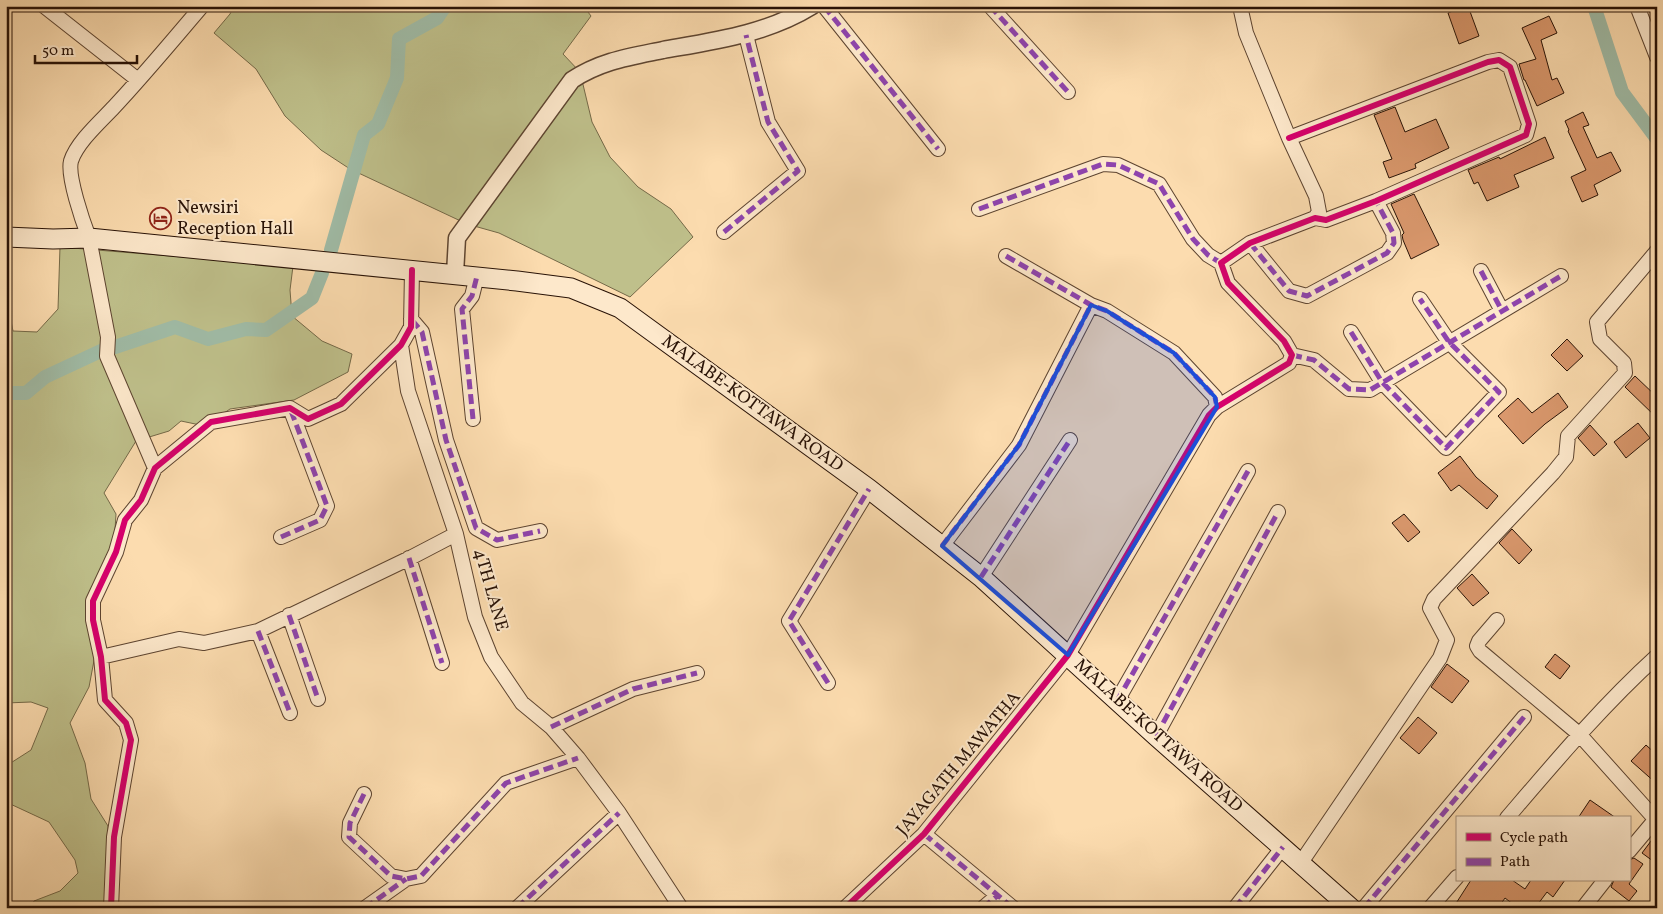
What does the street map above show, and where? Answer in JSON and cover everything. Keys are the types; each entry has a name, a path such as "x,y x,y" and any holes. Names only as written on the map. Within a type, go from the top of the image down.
{"main road":[{"name":"MALABE-KOTTAWA ROAD","path":"6,238 89,238 477,276 571,288 620,308 869,489 981,576 1156,736 1351,908"}],"street":[{"path":"44,6 138,80"},
{"path":"155,468 107,356 108,337 89,238 70,172 72,160 86,136 138,80 202,6"},
{"path":"455,274 457,238 572,80 588,70 620,59 746,34 797,16 812,6"},
{"path":"824,6 938,149"},
{"path":"990,6 1068,92"},
{"path":"1240,6 1246,33 1289,138 1316,196 1319,212 1315,218"},
{"path":"1637,6 1657,57"},
{"path":"724,232 798,171 768,122 746,34"},
{"path":"1221,263 1250,243 1315,218 1326,220 1376,201 1526,135 1529,124 1510,67 1499,60 1488,62 1289,138"},
{"path":"979,209 1103,164 1118,165 1159,184 1193,239 1208,255 1221,263 1228,283 1284,341 1292,355 1314,360 1349,389 1370,390 1560,276"},
{"path":"1250,243 1289,291 1307,296 1387,253 1394,243 1393,233 1376,201"},
{"path":"1300,864 1440,658 1447,640 1430,608 1434,599 1553,474 1566,456 1568,436 1625,372 1624,363 1600,339 1598,322 1657,251"},
{"path":"1006,256 1091,305 1108,311 1174,353 1215,397 1217,407 1289,363 1292,355"},
{"path":"111,908 114,836 131,740 126,723 105,700 101,657 93,620 93,601 116,552 125,520 141,500 155,468 211,422 290,408 308,419 341,404 401,345 411,327 412,270"},
{"path":"1481,271 1502,311"},
{"path":"473,419 462,309 472,296 477,276"},
{"path":"1351,332 1382,382 1446,448 1499,392 1449,342 1420,299"},
{"path":"942,546 1019,445 1091,305"},
{"path":"411,319 422,332 446,440 476,528 497,540 540,531"},
{"name":"4TH LANE","path":"401,345 408,391 456,534 475,617 491,657 522,703 551,727 578,758 619,813 681,908"},
{"name":"JAYAGATH MAWATHA","path":"845,908 924,834 1068,655 1209,415 1217,407"},
{"path":"281,537 320,520 327,506 290,408"},
{"path":"981,576 1070,440"},
{"path":"1117,701 1248,471"},
{"path":"828,684 789,621 869,489"},
{"path":"1156,736 1278,512"},
{"path":"101,657 179,639 204,643 258,631 456,534"},
{"path":"409,558 442,662"},
{"path":"289,615 318,699"},
{"path":"1497,620 1479,641 1477,646 1480,651 1579,734 1656,820 1630,850"},
{"path":"258,631 290,713"},
{"path":"1509,816 1579,734 1625,685 1657,656"},
{"path":"551,727 633,689 697,673"},
{"path":"1364,908 1524,717"},
{"path":"365,908 406,880 421,876 506,783 578,758"},
{"path":"364,794 350,823 349,837 390,876 406,880"},
{"path":"517,908 619,813"},
{"path":"924,834 1013,908"},
{"path":"1234,908 1283,847"},
{"path":"1430,908 1456,877"},
{"path":"1583,908 1603,882"},
{"path":"983,908 998,896"}],"highlighted area":[{"path":"1091,305 1107,311 1174,353 1215,397 1217,407 1068,655 942,546 1019,445"}],"green space":[{"path":"234,6 588,6 585,8 591,16 563,54 580,72 592,122 610,157 638,187 671,209 693,237 630,297 499,233 467,224 350,169 321,150 285,116 256,69 214,33 230,14"},
{"path":"60,247 293,266 290,290 292,316 322,341 352,354 348,372 294,400 230,409 205,426 181,421 169,431 136,441 104,493 116,514 114,546 91,596 96,650 89,687 70,723 85,763 91,799 108,826 108,892 105,908 30,908 34,901 60,891 78,873 75,860 49,822 6,802 6,766 31,750 48,708 31,702 6,703 6,295 13,331 37,332 58,309"}],"building":[{"path":"1468,6 1479,36 1459,44 1448,13"},
{"path":"1549,16 1557,33 1541,40 1552,80 1557,78 1564,93 1537,106 1524,80 1519,64 1536,59 1522,28"},
{"path":"1395,107 1405,132 1436,119 1449,148 1415,164 1416,168 1389,178 1383,162 1392,159 1374,115"},
{"path":"1583,112 1589,125 1583,127 1597,158 1611,152 1621,171 1594,185 1598,195 1582,202 1571,177 1586,170 1565,121"},
{"path":"1545,137 1554,158 1514,175 1519,187 1487,201 1478,182 1474,184 1468,170 1499,157 1500,159"},
{"path":"1414,194 1439,245 1411,259 1403,240 1402,235 1404,233 1391,204"},
{"path":"1567,339 1583,356 1567,371 1551,355"},
{"path":"1635,376 1657,397 1657,418 1625,387"},
{"path":"1558,393 1568,407 1523,444 1498,416 1518,398 1532,413"},
{"path":"1638,423 1650,438 1626,458 1614,442"},
{"path":"1590,425 1607,444 1594,456 1578,438"},
{"path":"1460,456 1476,477 1498,496 1487,509 1459,485 1451,491 1438,473"},
{"path":"1404,514 1420,532 1408,542 1392,523"},
{"path":"1512,529 1532,550 1519,564 1499,543"},
{"path":"1472,574 1489,593 1473,606 1457,588"},
{"path":"1555,654 1570,666 1560,679 1545,667"},
{"path":"1447,664 1469,681 1452,703 1431,687"},
{"path":"1418,717 1437,733 1419,754 1400,738"},
{"path":"1646,745 1657,755 1657,784 1631,761"},
{"path":"1590,800 1613,816 1579,816"},
{"path":"1657,833 1657,864 1642,853"},
{"path":"1634,858 1643,864 1629,884 1637,891 1629,901 1611,887 1613,882 1630,882 1630,860"},
{"path":"1470,882 1515,882 1525,889 1530,882 1564,882 1553,897 1547,892 1535,908 1518,908 1505,898 1498,908 1453,908"}],"waterway":[{"path":"331,250 364,135 378,124 397,78 399,39 437,18 445,6"},
{"path":"1594,6 1622,92 1657,139"},
{"path":"115,347 175,327 208,339 246,329 266,330 312,298 322,273"},
{"path":"6,393 26,393 45,377 103,350"}],"marked path":[{"path":"824,6 938,149"},
{"path":"990,6 1068,92"},
{"path":"724,232 798,171 768,122 746,35"},
{"path":"979,209 1103,164 1118,165 1159,184 1193,239 1208,255 1221,263"},
{"path":"1250,243 1289,291 1307,296 1387,253 1394,243 1393,233 1376,201"},
{"path":"1006,256 1091,305 1107,311 1174,353 1215,397 1217,407 1215,409"},
{"path":"1481,271 1502,311"},
{"path":"473,419 462,309 472,296 477,276"},
{"path":"1292,355 1314,360 1349,389 1370,390 1561,276"},
{"path":"1351,332 1382,382 1446,448 1499,392 1449,342 1420,299"},
{"path":"942,546 1019,445 1091,305"},
{"path":"412,320 422,332 446,440 476,528 497,540 540,531"},
{"path":"281,537 320,520 327,506 290,408"},
{"path":"981,577 1070,440"},
{"path":"1117,701 1248,471"},
{"path":"828,683 789,621 869,489"},
{"path":"1156,736 1278,512"},
{"path":"409,558 442,663"},
{"path":"289,615 318,699"},
{"path":"258,631 290,713"},
{"path":"551,727 633,689 697,673"},
{"path":"1364,908 1524,717"},
{"path":"364,794 350,823 349,837 391,876 406,879 421,876 506,783 578,758"},
{"path":"517,908 619,813"},
{"path":"924,834 1013,908"},
{"path":"1235,908 1283,847"},
{"path":"365,908 406,879"},
{"path":"983,908 997,896"}],"cycle path":[{"path":"845,908 924,834 1068,655 1209,415 1217,407 1289,363 1292,355 1284,341 1228,283 1221,263 1250,243 1315,218 1326,220 1376,201 1526,135 1529,124 1510,67 1499,60 1488,62 1289,138"},
{"path":"111,908 114,837 131,740 126,723 105,700 101,657 93,620 93,601 116,552 125,520 141,500 155,468 211,422 290,408 308,419 341,404 401,345 411,327 412,270"}],"place":[{"name":"Newsiri Reception Hall","path":"161,218"}]}
